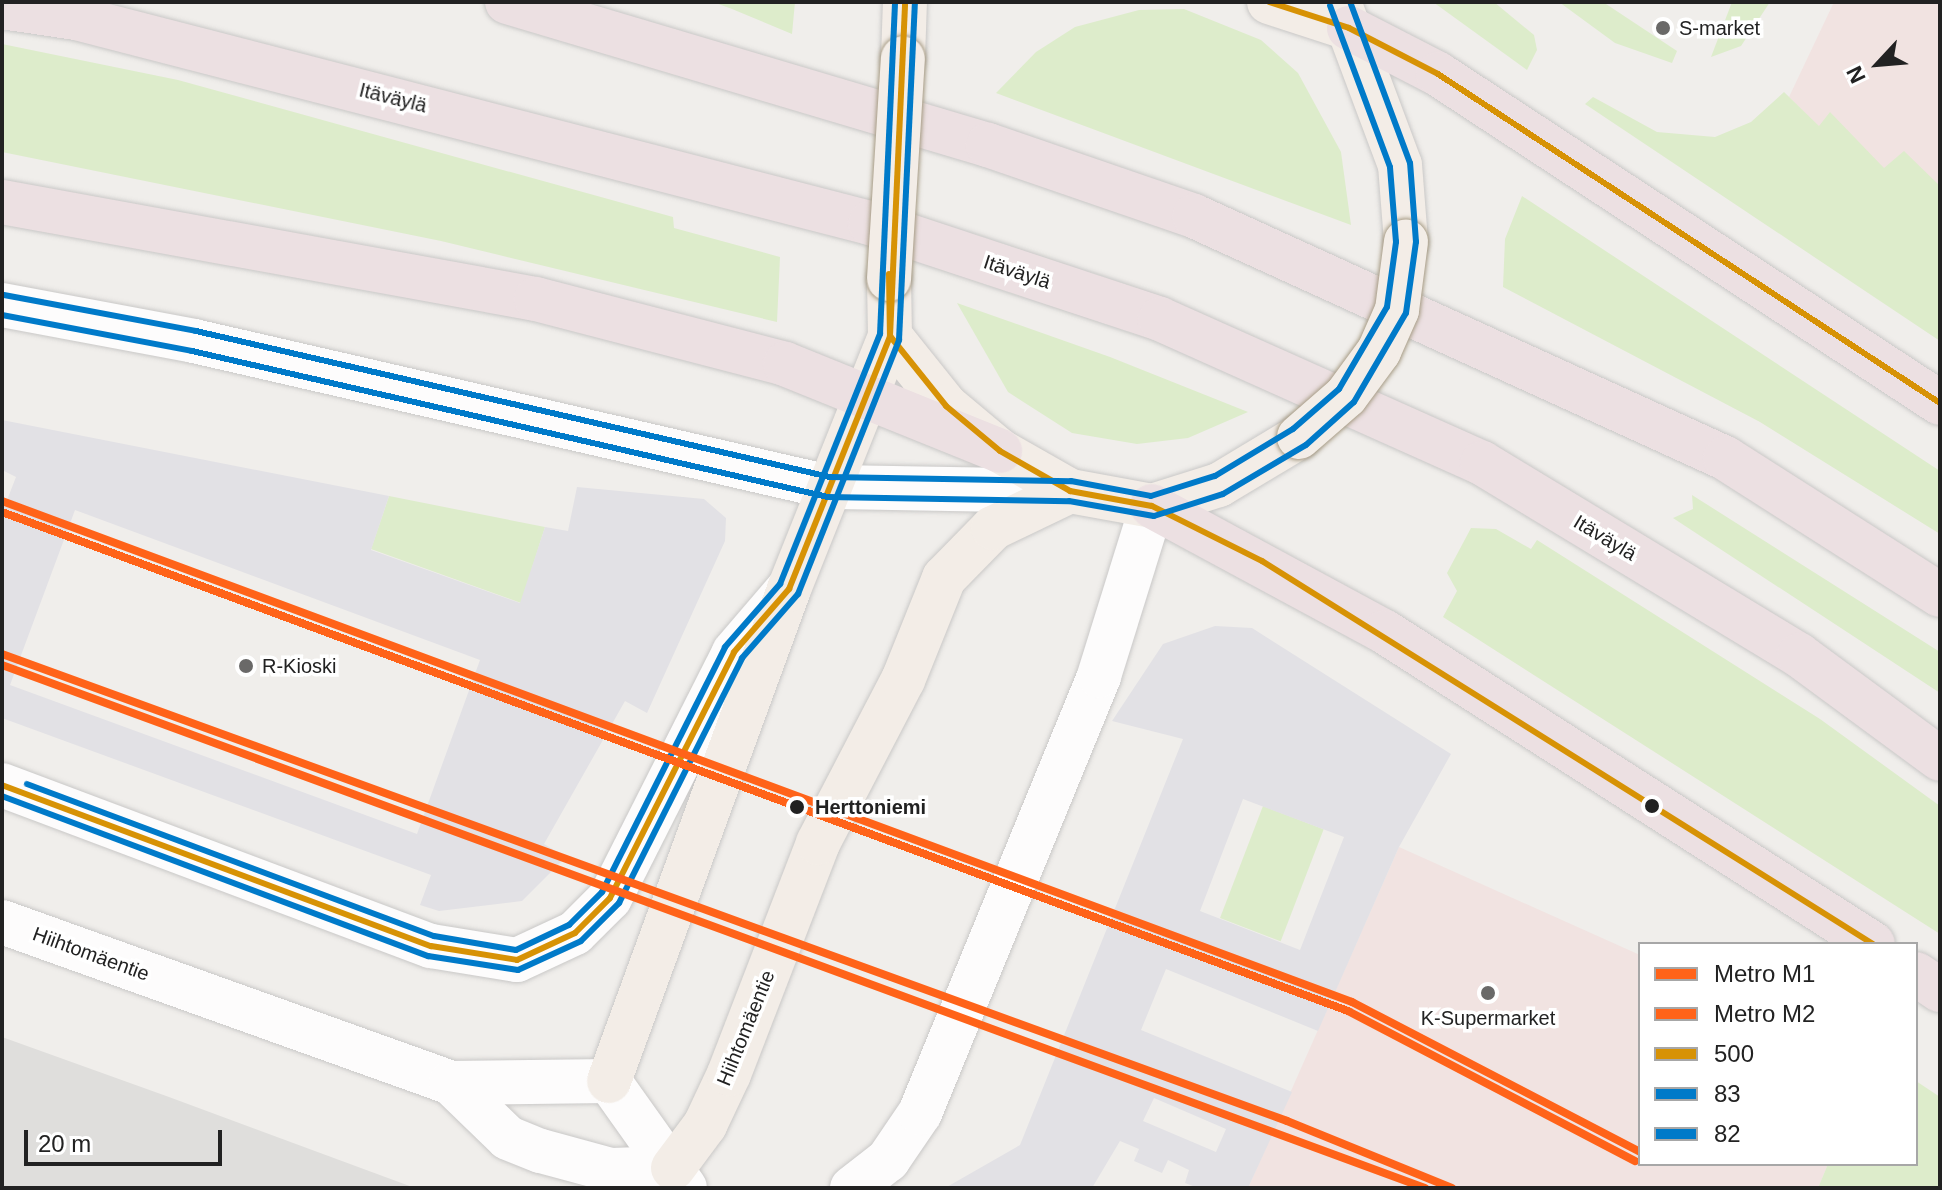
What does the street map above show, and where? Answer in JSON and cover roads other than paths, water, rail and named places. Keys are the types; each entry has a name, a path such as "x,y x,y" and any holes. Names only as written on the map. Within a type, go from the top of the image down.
{"highway":[{"path":"507,2 988,145 1194,216 1725,458 1940,595"},
{"name":"Itäväylä","path":"2,7 76,18 855,219 1160,319 1482,463 1799,655 1940,759"},
{"path":"1344,15 1940,403"},
{"path":"2,202 536,299 743,351 863,392 1000,451"},
{"path":"1152,506 1385,632 1870,942"},
{"path":"1918,975 1940,990"}],"main road":[{"path":"609,1081 863,392 890,336 889,279 905,2"},
{"path":"890,336 946,406 1000,451 1070,491 1152,506 1219,485 1299,437 1346,396 1379,351 1397,310 1406,242 1400,165 1344,15 1269,2"},
{"name":"Hiihtomäentie","path":"679,1178 729,1074 818,843 903,680 944,578 993,528 1070,491"}],"street":[{"path":"2,305 210,344 829,487 1070,491"},
{"path":"852,1188 888,1160 920,1113 1099,676 1152,506"},
{"path":"2,785 431,946 517,960 575,933 610,898 734,652 789,589"},
{"name":"Hiihtomäentie","path":"2,922 451,1083 609,1081"},
{"path":"609,1081 679,1178"},
{"name":"Hiihtomäentie","path":"451,1083 508,1138 541,1151 611,1170 679,1178"}],"metro line":[{"name":"M1","path":"2,501 1352,1002 1638,1151"},
{"name":"M2","path":"2,512 1348,1011 1635,1161"},
{"name":"M1","path":"2,654 1287,1121 1452,1188"},
{"name":"M2","path":"2,665 1425,1188"}],"place":[{"name":"S-market","path":"1663,28"},
{"name":"R-Kioski","path":"246,666"},
{"name":"Herttoniemi","path":"797,807"},
{"name":"K-Supermarket","path":"1488,993"}]}
